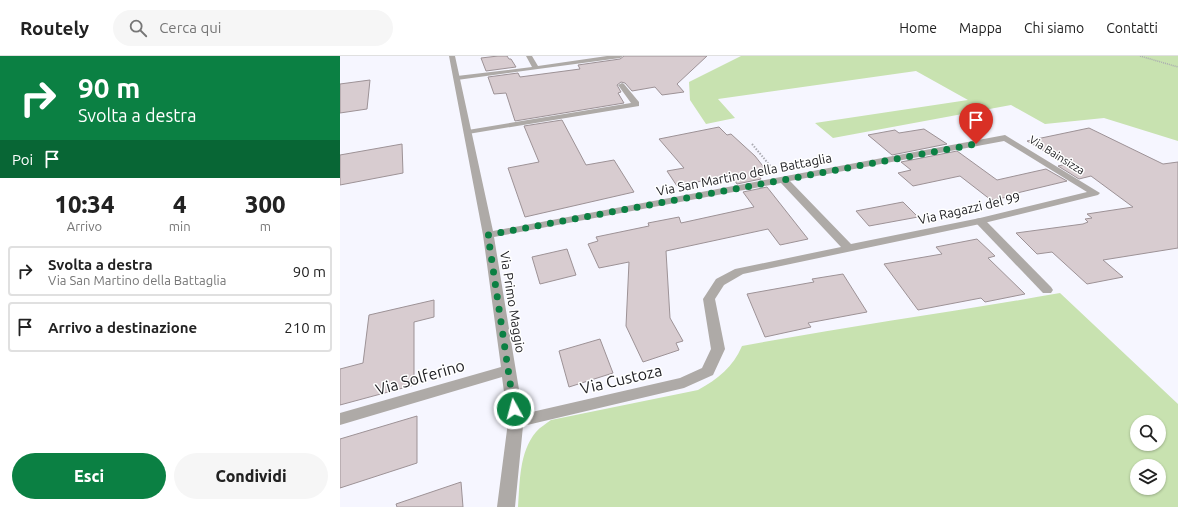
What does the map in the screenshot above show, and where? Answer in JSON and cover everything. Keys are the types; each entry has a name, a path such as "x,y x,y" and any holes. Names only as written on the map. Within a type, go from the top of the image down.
{"street":[{"name":"Via Primo Maggio","path":"452,56 488,235 516,422 506,507"},
{"path":"529,56 536,68"},
{"path":"457,78 620,56"},
{"path":"468,132 636,104 622,85"},
{"name":"Via San Martino della Battaglia","path":"488,235 784,181 1005,138"},
{"name":"Via Bainsizza","path":"1005,138 1095,193"},
{"path":"784,181 849,249"},
{"name":"Via Ragazzi del 99","path":"718,349 709,299 720,282 739,271 980,221 1095,193"},
{"path":"980,221 1047,290"},
{"name":"Via Custoza","path":"516,422 684,383 708,371 718,349"},
{"name":"Via Solferino","path":"340,419 509,370"}],"path":[{"path":"1140,56 1178,67"},
{"path":"752,144 784,181"}],"green space":[{"path":"741,56 1178,56 1178,141 1104,118 1045,124 1011,105 833,138 815,123 968,100 916,71 718,99 735,118 706,124 690,100 689,82"},
{"path":"1060,293 1178,404 1178,507 518,507 521,468 526,449 536,432 551,420 698,390 724,372 734,360 742,346"}],"building":[{"path":"507,56 516,67 486,71 481,58"},
{"path":"624,56 707,56 677,84 684,92 662,95 655,87 632,91 625,83 621,82 617,85 621,92 618,93 624,103 515,121 506,93 494,94 488,77 518,73 520,77 580,69 578,65 620,59"},
{"path":"370,80 367,109 340,113 340,84"},
{"path":"562,120 586,165 614,160 634,192 525,217 508,168 539,162 524,126"},
{"path":"719,127 727,135 731,134 755,156 766,170 756,171 761,179 737,184 731,175 677,186 667,171 684,168 659,139"},
{"path":"1089,128 1163,164 1178,162 1178,248 1103,260 1123,277 1087,284 1052,252 1037,254 1016,233 1083,224 1088,222 1085,219 1092,218 1087,214 1133,207 1091,176 1079,179 1058,166 1067,164 1027,141"},
{"path":"924,129 947,144 892,155 868,135 895,130 899,133"},
{"path":"402,144 403,173 340,185 340,155"},
{"path":"957,151 997,180 1046,169 1067,181 1017,193 1019,195 991,200 960,176 913,186 898,173 911,170 901,162"},
{"path":"767,187 808,239 780,245 768,229 666,251 670,318 683,341 676,343 679,350 643,362 626,326 629,262 599,268 588,244 598,241 596,237 649,226 648,223 679,217 681,223 754,207 743,192"},
{"path":"903,202 918,217 869,226 856,211"},
{"path":"977,239 995,256 988,258 1025,294 985,302 981,298 918,310 884,264 942,254 936,247"},
{"path":"567,249 576,275 540,284 532,257"},
{"path":"843,274 867,312 808,323 811,327 765,337 747,294 814,282 812,279"},
{"path":"434,300 434,317 414,322 414,385 340,405 340,369 363,363 369,315"},
{"path":"600,339 613,373 569,387 559,351"},
{"path":"417,416 417,463 340,488 340,439"},
{"path":"461,482 463,507 397,507 396,504"}],"route":[{"path":"514,409 488,235 976,144"}]}
